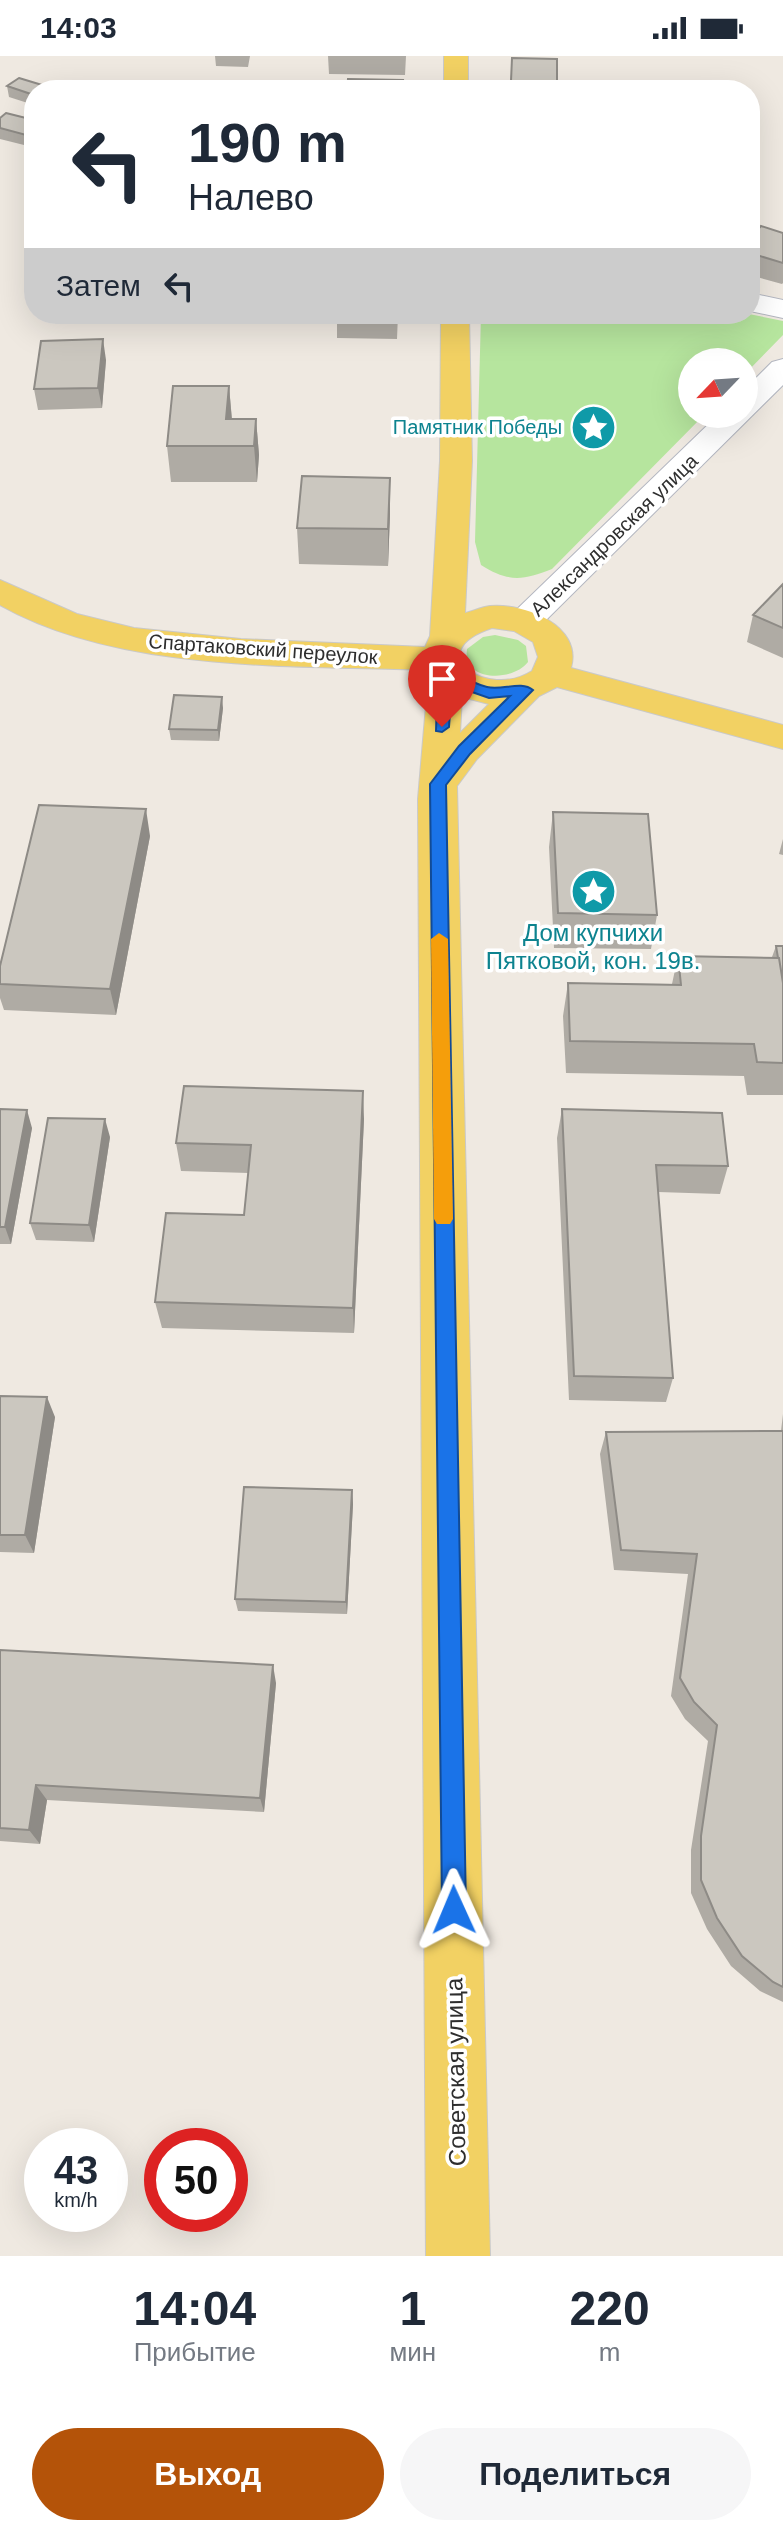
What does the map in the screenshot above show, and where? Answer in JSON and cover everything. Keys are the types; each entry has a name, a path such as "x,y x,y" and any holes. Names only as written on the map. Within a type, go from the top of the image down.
{"main road":[{"path":"456,56 456,80"},
{"name":"Советская улица","path":"455,324 456,461 438,784 458,2256"},
{"path":"438,784 464,750 556,662 556,650 539,629 484,602 452,566"},
{"name":"Спартаковский переулок","path":"0,591 24,606 98,633 178,647 444,655"},
{"path":"516,620 473,620 444,655 456,681 489,693 538,682 783,737"}],"street":[{"path":"760,304 783,309"},
{"name":"Александровская улица","path":"516,620 722,428"}],"green space":[{"path":"760,316 783,321 783,335 758,361 758,348 678,348 678,428 691,428 552,569 515,578 481,565 475,542 481,324 760,324"},
{"path":"495,635 518,640 526,646 528,662 521,669 490,675 472,668 467,649 483,637"}],"building":[{"path":"512,58 557,59 557,80 511,80"},
{"path":"19,78 26,80 24,92 7,86"},
{"path":"6,113 24,118 24,134 0,128 0,118"},
{"path":"760,227 783,233 783,263 760,256"},
{"path":"103,339 98,388 34,389 41,341"},
{"path":"173,386 229,386 226,419 256,419 254,446 167,446"},
{"path":"302,476 390,478 388,529 297,528"},
{"path":"783,584 783,628 753,615"},
{"path":"174,695 222,697 218,730 169,729"},
{"path":"39,805 146,809 110,989 0,984 0,966"},
{"path":"553,812 648,814 657,915 558,913"},
{"path":"776,946 783,946 783,983 779,958"},
{"path":"678,956 779,958 783,983 783,1063 757,1062 754,1044 570,1041 568,983 681,985"},
{"path":"184,1086 363,1091 353,1308 155,1302 166,1213 244,1215 251,1145 176,1143"},
{"path":"0,1109 27,1110 5,1227 0,1227"},
{"path":"562,1109 722,1113 728,1166 656,1165 673,1378 574,1376"},
{"path":"48,1118 105,1119 89,1225 30,1223"},
{"path":"0,1396 47,1397 25,1535 0,1535"},
{"path":"783,1431 783,1987 742,1956 717,1918 701,1880 701,1836 717,1725 694,1702 680,1678 697,1554 621,1550 606,1432"},
{"path":"244,1487 352,1490 346,1602 235,1599"},
{"path":"0,1650 273,1665 260,1798 36,1785 29,1830 0,1828"}],"slow traffic":[{"path":"439,939 444,1219"}],"place":[{"name":"Памятник Победы","path":"593,427"},
{"name":"Дом купчихи Пятковой, кон. 19в.","path":"593,891"}],"route":[{"path":"442,727 446,671 471,689 508,694 525,690 464,750 438,784 437,799 454,1910"}]}
